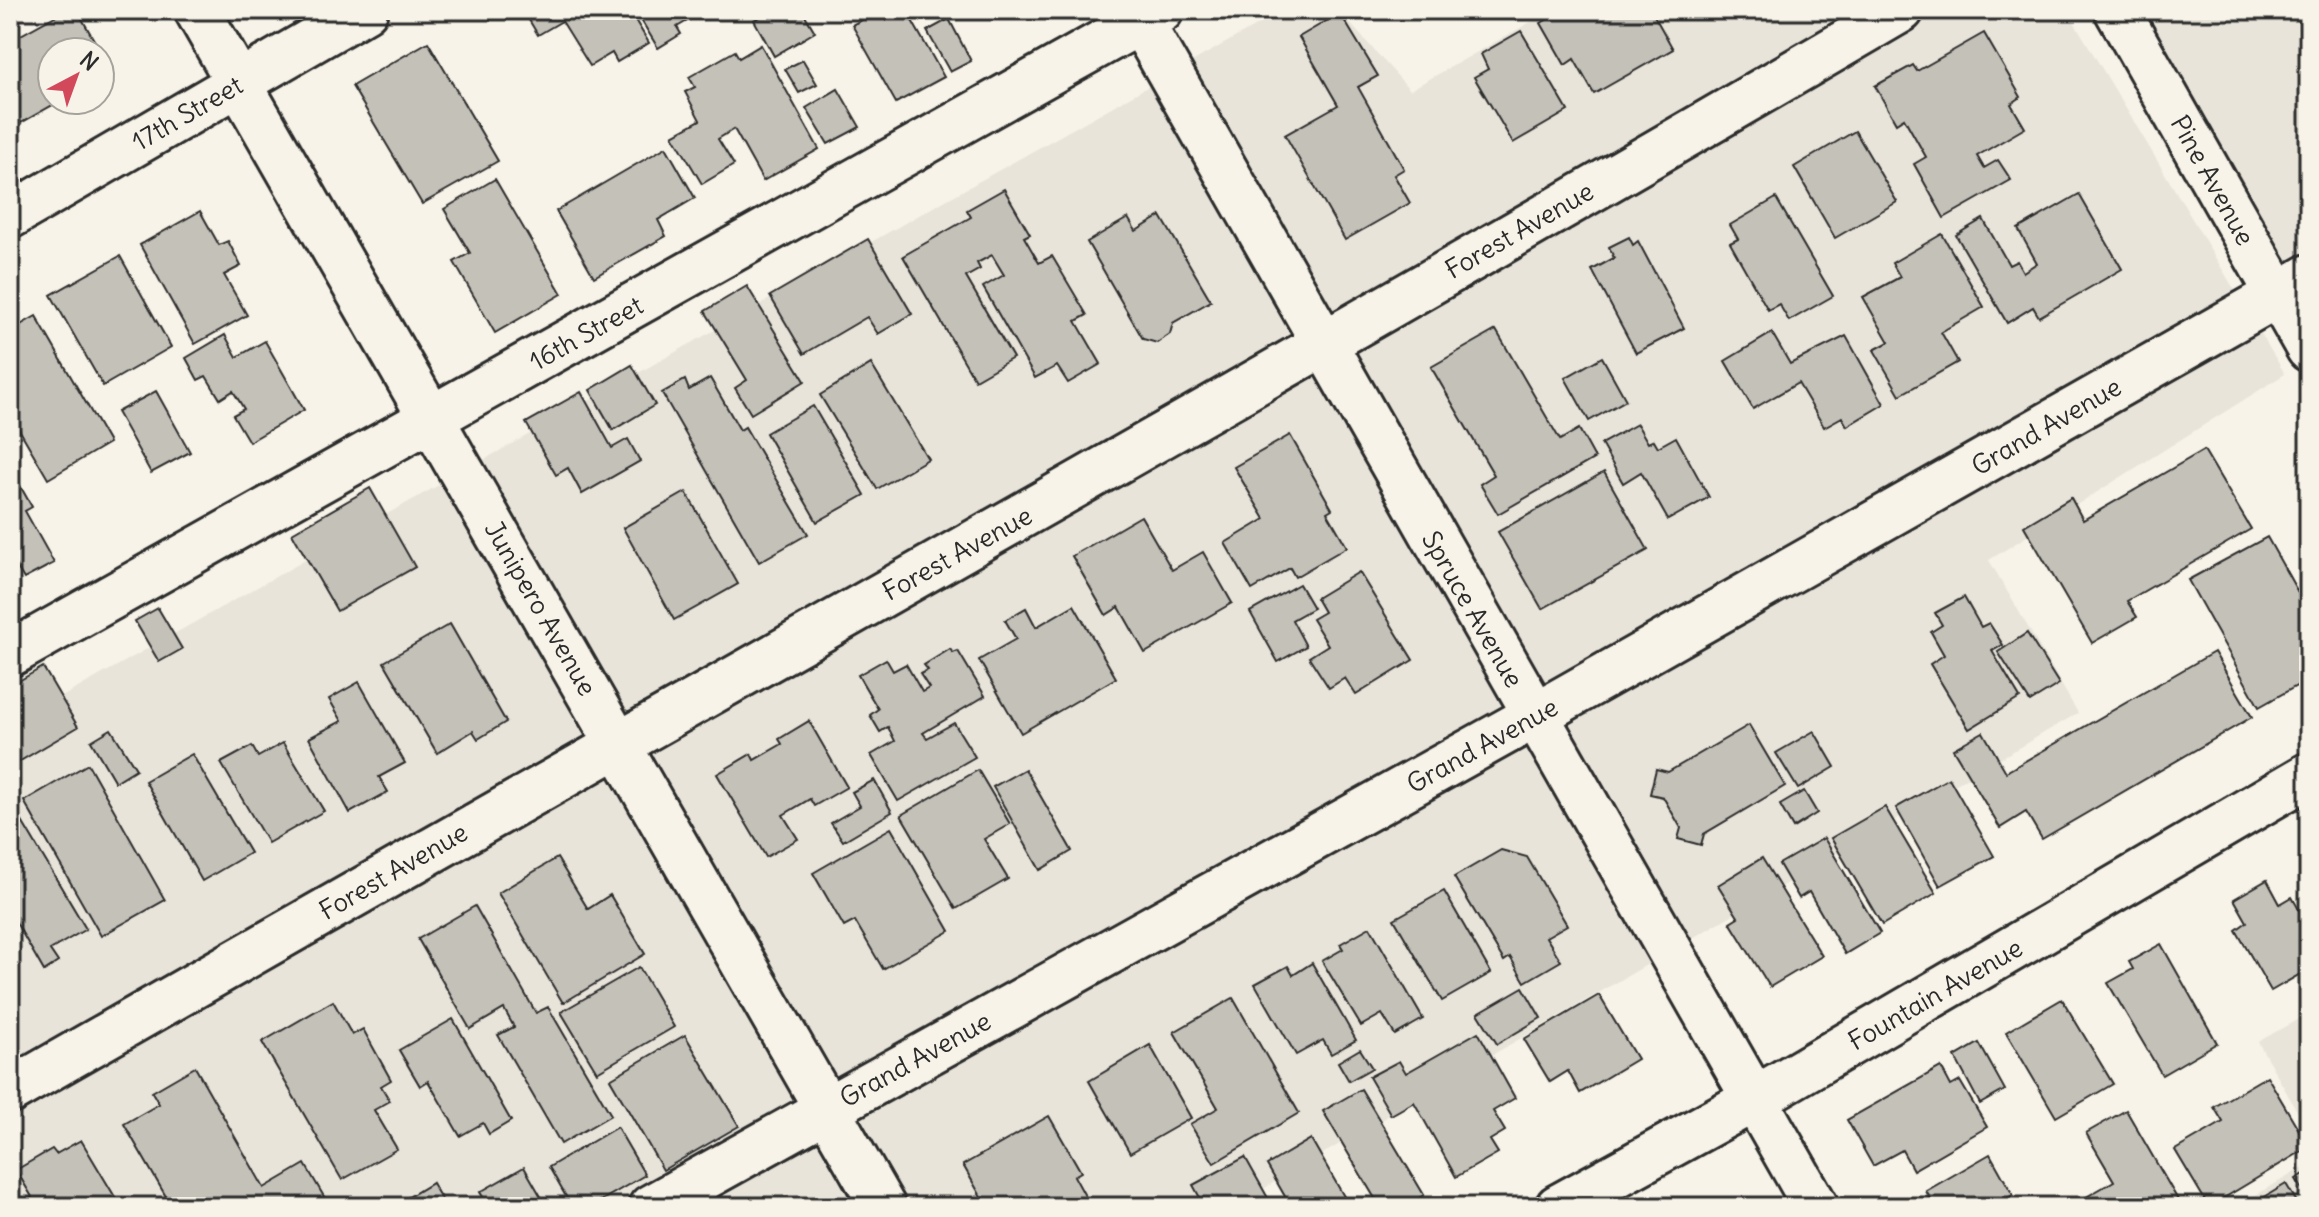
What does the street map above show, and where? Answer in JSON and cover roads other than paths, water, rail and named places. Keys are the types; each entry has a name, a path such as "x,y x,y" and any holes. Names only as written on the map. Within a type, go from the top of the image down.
{"street":[{"name":"Junipero Avenue","path":"197,10 883,1207"},
{"name":"17th Street","path":"10,216 365,10"},
{"name":"Forest Avenue","path":"10,1091 617,742 1045,504 1901,10"},
{"name":"Pine Avenue","path":"2117,10 2293,286 2309,349"},
{"name":"Spruce Avenue","path":"1145,14 1321,343 1816,1207"},
{"name":"16th Street","path":"10,654 434,419 1145,14"},
{"name":"Grand Avenue","path":"651,1207 1534,716 2293,286"},
{"name":"Fountain Avenue","path":"1558,1207 1753,1100 2309,775"}]}
